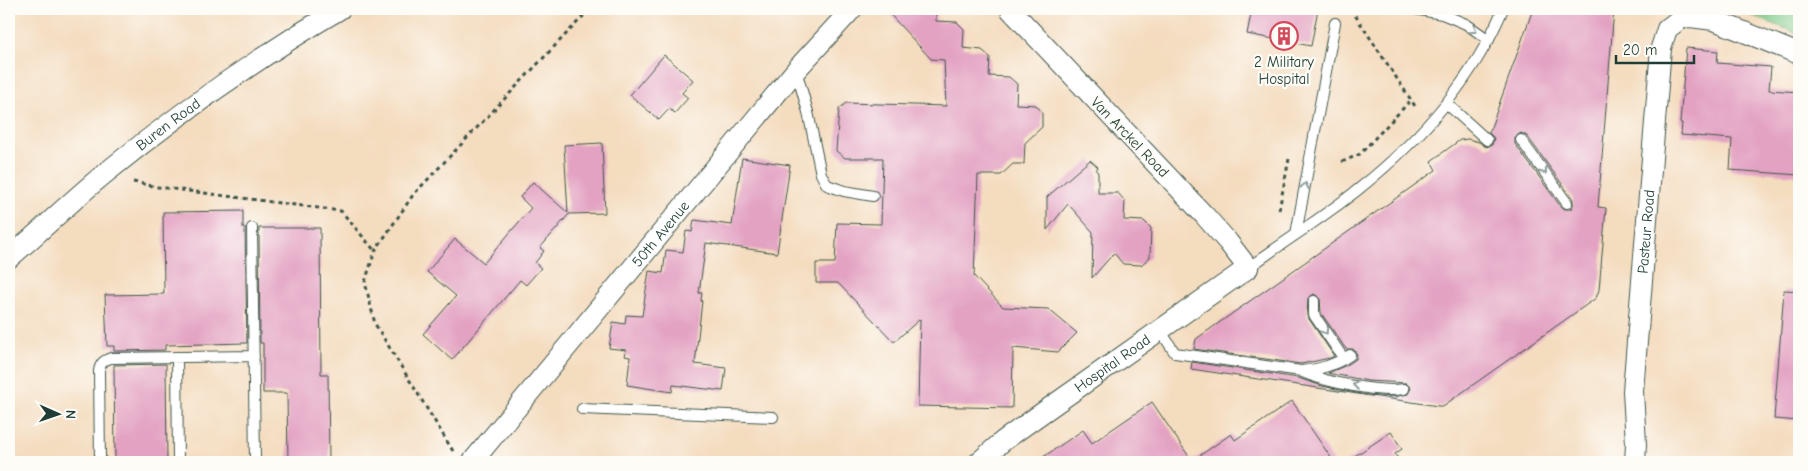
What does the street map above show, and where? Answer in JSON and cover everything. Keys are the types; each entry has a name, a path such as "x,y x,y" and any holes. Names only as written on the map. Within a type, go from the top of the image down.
{"street":[{"name":"Buren Road","path":"9,258 103,175 208,94 295,36 340,9"},
{"name":"50th Avenue","path":"464,459 796,70 852,9"},
{"name":"Van Arckel Road","path":"1014,10 1205,216 1248,268"},
{"name":"Pasteur Road","path":"1635,462 1636,444 1633,391 1661,48 1667,29 1680,19 1690,17 1714,20 1799,54"},
{"name":"Hospital Road","path":"979,462 1003,441 1248,268"}],"lane":[{"path":"1415,9 1442,14 1466,24 1489,40"},
{"path":"1248,268 1366,183 1420,133 1470,72 1489,40 1503,9"},
{"path":"1296,234 1335,23"},
{"path":"796,70 808,112 821,174 827,185 844,191 874,196"},
{"path":"1446,103 1487,140"},
{"path":"1521,140 1567,202"},
{"path":"252,228 255,462"},
{"path":"1301,371 1322,368 1347,357 1314,315 1314,302"},
{"path":"1160,330 1175,353 1301,371 1328,381 1388,390 1404,389"},
{"path":"100,462 99,371 103,362 111,358 254,356"},
{"path":"177,357 178,462"},
{"path":"582,409 773,417"}],"path":[{"path":"464,459 375,324 365,282 375,251 413,195 590,9"},
{"path":"1351,9 1415,106"},
{"path":"1342,162 1360,154 1410,101"},
{"path":"103,175 158,187 341,211 375,251"}],"green space":[{"path":"1735,9 1799,9 1799,34"}],"building":[{"path":"885,9 936,9 936,21 957,22 964,29 963,48 982,50 990,57 989,76 1009,77 1017,84 1016,104 1036,105 1042,112 1042,127 1025,143 1024,164 1013,164 1001,175 978,175 974,276 1003,307 1048,309 1077,333 1058,352 1013,348 1012,408 918,406 920,319 894,342 838,283 816,283 816,263 835,263 837,223 881,224 883,158 845,158 836,151 839,109 846,103 946,106 944,60 931,59"},
{"name":"2 Military Hospital","path":"1252,9 1318,9 1311,46 1247,34"},
{"path":"1533,9 1614,9 1598,207 1606,208 1599,290 1596,298 1443,406 1438,406 1191,369 1192,362 1298,378 1322,386 1366,395 1393,397 1408,394 1411,388 1406,383 1368,381 1328,373 1347,365 1356,359 1357,354 1353,349 1346,349 1321,313 1320,298 1314,294 1308,298 1307,316 1334,356 1330,358 1301,364 1194,349 1196,339 1436,170 1431,161 1460,140 1468,139 1479,142 1486,147 1492,145 1494,138 1489,133","holes":["1521,133 1527,136 1573,199 1571,209 1561,207 1515,144 1515,137"]},
{"path":"1686,48 1718,51 1717,63 1771,67 1769,90 1799,92 1799,175 1730,170 1732,139 1681,135 1682,123 1680,123"},
{"path":"664,55 693,80 682,93 688,98 675,113 669,109 659,120 630,95"},
{"path":"602,143 605,213 569,214 540,248 544,251 535,263 541,268 526,285 520,280 452,360 423,334 456,296 427,272 455,239 484,263 531,208 520,197 533,182 568,213 564,145"},
{"path":"742,158 790,165 777,253 706,243 699,293 702,293 702,301 695,364 726,368 723,391 673,385 672,392 627,385 630,357 625,356 626,350 609,348 613,322 625,324 626,315 642,316 649,271 663,273 666,250 683,252 686,231 692,232 694,220 732,225"},
{"path":"1090,160 1098,167 1096,170 1098,173 1098,193 1118,193 1125,201 1124,220 1144,221 1151,228 1150,257 1141,265 1123,264 1114,253 1092,278 1093,232 1068,204 1047,230 1047,197"},
{"path":"243,211 247,343 165,345 165,350 114,351 114,346 107,346 105,295 164,294 163,212"},
{"path":"259,228 320,228 321,374 328,374 329,462 288,462 287,393 263,393 263,343 260,343"},
{"path":"1784,290 1799,291 1799,421 1774,419"},
{"path":"166,364 167,462 115,462 114,365"},
{"path":"1292,401 1334,462 1036,462 1083,430 1092,443 1152,402 1192,461 1231,434 1235,440"},
{"path":"1391,432 1402,449 1395,454 1400,462 1346,462"}],"place":[{"name":"2 Military Hospital","path":"1284,36"}]}
